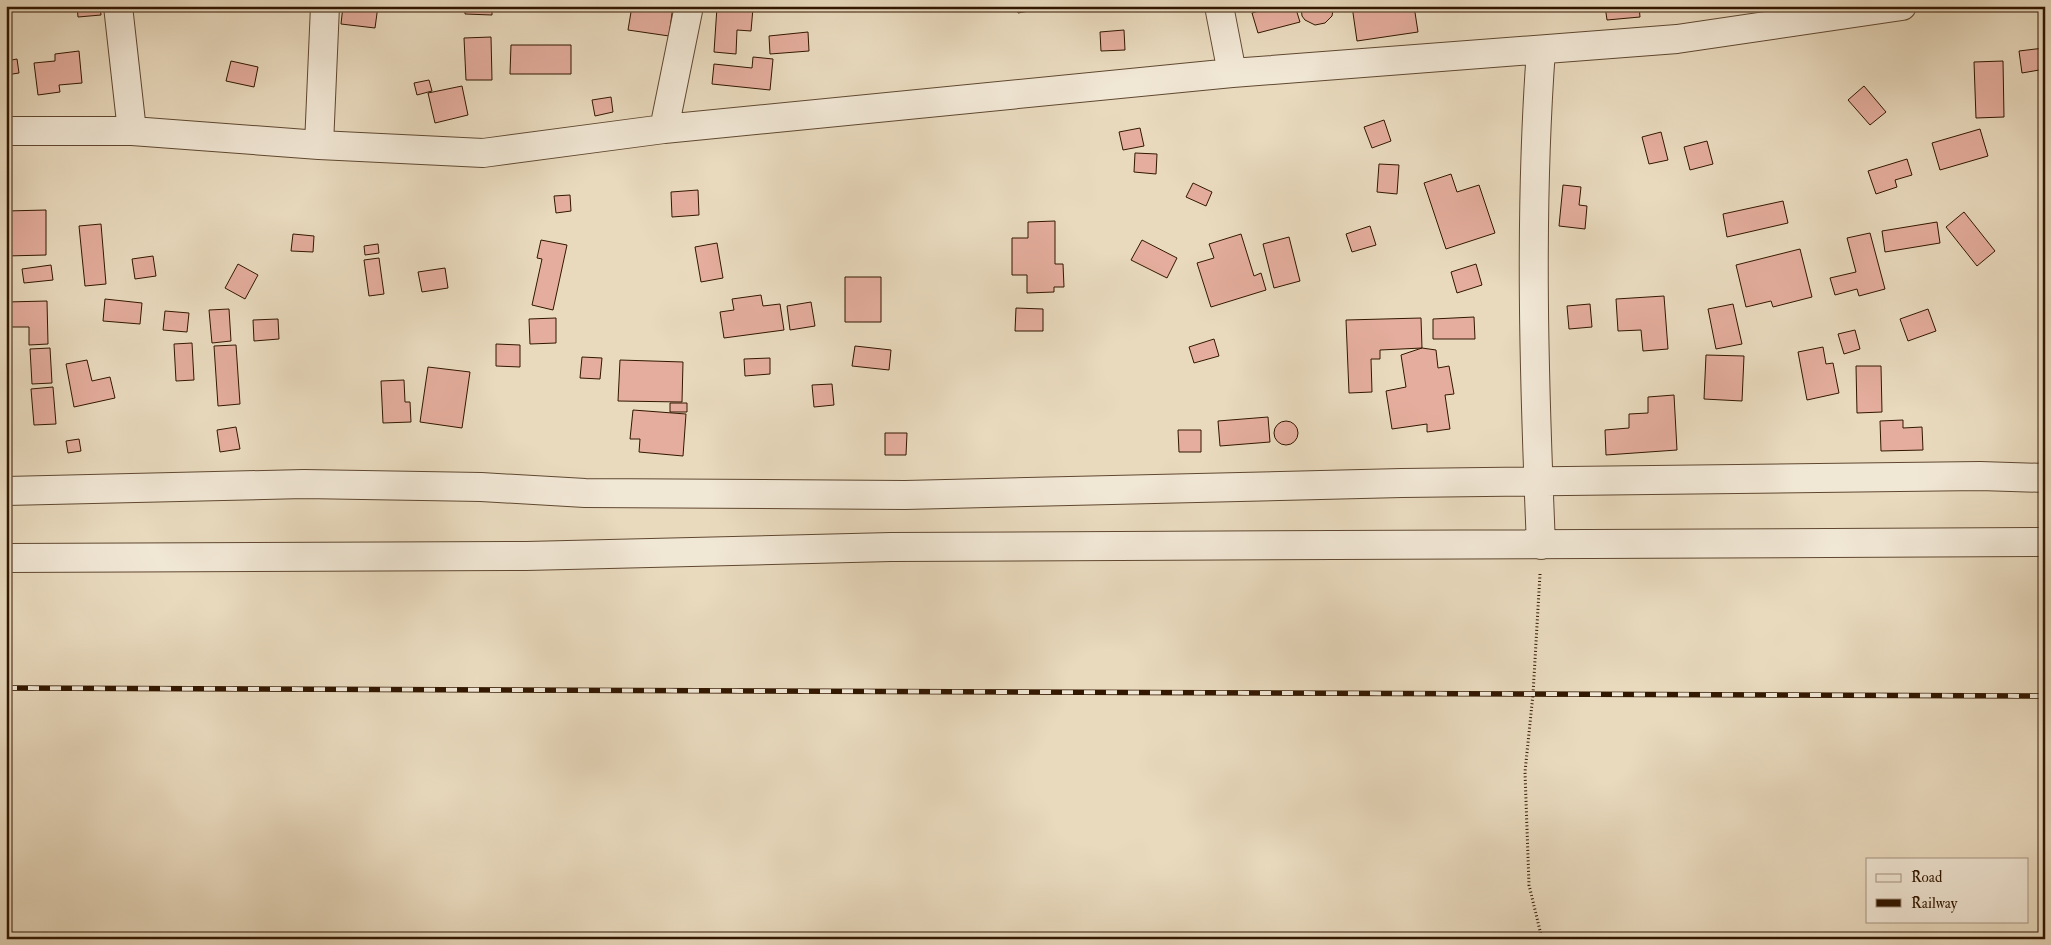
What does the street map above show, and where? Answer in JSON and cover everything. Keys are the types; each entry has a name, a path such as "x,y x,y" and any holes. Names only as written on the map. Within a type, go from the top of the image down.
{"street":[{"path":"118,6 132,131"},
{"path":"319,145 325,6"},
{"path":"664,129 689,6"},
{"path":"1219,6 1232,73"},
{"path":"6,131 132,131 319,145 483,153 664,129 1232,73 1677,39 1902,6"},
{"path":"1541,50 1536,163 1534,322 1541,545"},
{"path":"6,491 304,484 481,487 585,493 905,495 1538,481 1980,476 2045,478"},
{"path":"6,558 526,556 891,547 2045,542"}],"path":[{"path":"1541,545 1533,694 1526,772 1529,885 1542,939"}],"building":[{"path":"77,6 100,6 101,15 78,17"},
{"path":"343,6 378,6 375,28 341,24"},
{"path":"465,6 492,6 492,15 465,14"},
{"path":"632,6 673,6 669,36 628,30"},
{"path":"713,6 762,6 761,11 753,8"},
{"path":"1017,6 1045,6 1045,8 1018,13"},
{"path":"1276,6 1295,6 1300,22 1258,33 1252,13"},
{"path":"1301,6 1333,6 1332,16 1325,23 1315,25 1305,20 1302,16"},
{"path":"1352,6 1414,6 1418,32 1357,41"},
{"path":"1605,6 1639,6 1640,17 1607,20"},
{"path":"717,7 753,8 751,31 737,30 736,54 714,52"},
{"path":"1124,30 1125,50 1101,51 1100,32"},
{"path":"808,32 809,51 770,54 769,36"},
{"path":"491,37 492,80 466,80 464,38"},
{"path":"511,45 571,45 571,74 510,74"},
{"path":"2044,48 2045,69 2022,73 2019,51"},
{"path":"79,51 82,83 59,85 60,92 38,95 34,63 55,61 55,54"},
{"path":"753,57 773,59 770,90 712,84 714,64 752,68"},
{"path":"17,59 19,73 6,75 6,61"},
{"path":"231,61 258,67 254,87 226,81"},
{"path":"2003,61 2004,117 1976,118 1974,62"},
{"path":"429,80 432,91 417,95 414,83"},
{"path":"462,86 468,115 435,123 428,93"},
{"path":"1864,86 1886,112 1870,125 1848,100"},
{"path":"611,97 613,112 595,116 592,100"},
{"path":"1384,120 1391,141 1372,148 1364,127"},
{"path":"1140,128 1144,146 1123,150 1119,132"},
{"path":"1980,129 1988,156 1940,170 1932,143"},
{"path":"1661,132 1668,160 1649,164 1642,137"},
{"path":"1707,141 1713,164 1690,170 1684,147"},
{"path":"1135,153 1157,154 1156,174 1134,172"},
{"path":"1907,159 1912,175 1895,180 1897,187 1876,194 1868,171"},
{"path":"1379,164 1399,165 1397,194 1377,192"},
{"path":"1451,174 1457,192 1479,185 1495,233 1446,249 1424,183"},
{"path":"1193,183 1212,192 1206,206 1186,197"},
{"path":"1563,185 1581,187 1579,205 1587,206 1585,229 1559,226"},
{"path":"698,190 699,215 672,217 671,192"},
{"path":"570,195 571,211 556,213 554,196"},
{"path":"1783,201 1788,223 1727,237 1723,214"},
{"path":"46,210 46,255 6,256 6,211"},
{"path":"1964,212 1995,251 1977,266 1946,227"},
{"path":"1055,221 1055,264 1063,264 1064,287 1054,287 1054,292 1027,293 1027,275 1012,275 1012,238 1028,238 1028,222"},
{"path":"1937,222 1940,243 1885,252 1882,231"},
{"path":"101,224 106,284 85,286 79,226"},
{"path":"1370,226 1376,245 1352,252 1346,234"},
{"path":"1870,233 1885,289 1859,296 1857,289 1835,295 1830,278 1856,272 1847,238"},
{"path":"293,234 314,236 313,252 291,251"},
{"path":"1241,234 1254,276 1261,273 1266,290 1211,307 1197,263 1214,258 1209,244"},
{"path":"1289,237 1300,281 1274,288 1263,244"},
{"path":"541,240 567,245 553,310 532,305 542,259 537,258"},
{"path":"1142,240 1177,258 1167,278 1131,260"},
{"path":"717,243 723,278 701,282 695,247"},
{"path":"378,244 379,253 365,255 364,246"},
{"path":"1800,249 1812,297 1773,307 1771,301 1746,307 1736,265"},
{"path":"153,256 156,276 135,279 132,259"},
{"path":"379,258 384,294 369,296 364,260"},
{"path":"238,264 258,275 245,299 225,288"},
{"path":"1476,264 1482,285 1457,293 1451,272"},
{"path":"51,265 53,280 24,283 22,269"},
{"path":"445,268 448,288 422,292 418,272"},
{"path":"845,277 881,277 881,322 845,322"},
{"path":"761,295 763,306 780,304 784,330 724,338 720,312 734,310 732,299"},
{"path":"1664,296 1668,349 1643,351 1641,330 1618,331 1616,299"},
{"path":"105,299 142,303 140,324 103,321"},
{"path":"47,301 48,344 29,345 29,327 6,327 6,302"},
{"path":"811,302 815,326 790,330 787,306"},
{"path":"1590,304 1592,327 1569,329 1567,306"},
{"path":"1733,304 1742,344 1716,349 1708,309"},
{"path":"1016,308 1043,309 1043,331 1015,331"},
{"path":"229,309 231,341 212,343 209,310"},
{"path":"1928,309 1936,331 1908,341 1900,319"},
{"path":"165,311 189,313 187,332 163,330"},
{"path":"1474,317 1475,339 1433,339 1433,319"},
{"path":"556,318 556,343 530,344 529,319"},
{"path":"1421,318 1422,348 1380,350 1380,359 1371,359 1372,392 1349,393 1346,320"},
{"path":"278,319 279,339 254,341 253,320"},
{"path":"1855,330 1860,349 1844,354 1838,334"},
{"path":"1214,339 1219,356 1194,363 1189,347"},
{"path":"192,343 194,380 176,381 174,344"},
{"path":"496,344 520,345 520,367 496,366"},
{"path":"236,345 240,404 218,406 214,346"},
{"path":"855,346 891,350 889,370 852,366"},
{"path":"1823,347 1826,364 1833,363 1839,393 1807,400 1798,352"},
{"path":"50,348 52,383 32,384 30,349"},
{"path":"1422,348 1436,350 1438,368 1449,366 1454,394 1445,395 1450,429 1427,432 1427,424 1392,429 1386,391 1406,387 1401,355"},
{"path":"1706,355 1744,356 1742,401 1704,399"},
{"path":"582,357 602,358 600,379 580,378"},
{"path":"770,358 770,374 745,376 744,359"},
{"path":"87,360 92,381 110,377 115,398 74,407 66,364"},
{"path":"620,360 683,362 682,402 618,401"},
{"path":"1856,366 1881,366 1882,412 1857,413"},
{"path":"428,367 470,372 462,428 420,422"},
{"path":"404,380 405,402 410,402 411,422 383,423 381,381"},
{"path":"832,384 834,405 814,407 812,385"},
{"path":"53,387 56,424 34,425 31,389"},
{"path":"1674,395 1677,450 1606,455 1605,430 1629,428 1629,414 1648,413 1648,397"},
{"path":"670,403 687,403 687,412 670,412"},
{"path":"633,410 686,414 683,456 639,452 640,439 630,439"},
{"path":"1268,417 1270,442 1220,446 1218,421"},
{"path":"1903,420 1903,428 1922,427 1923,450 1881,451 1880,421"},
{"path":"1286,421 1291,422 1297,428 1297,438 1291,444 1286,445 1281,444 1275,438 1274,433 1275,428 1281,422"},
{"path":"236,427 240,449 220,452 217,430"},
{"path":"1178,430 1201,430 1201,452 1179,452"},
{"path":"885,433 907,433 906,455 885,455"},
{"path":"79,439 81,451 68,453 66,441"}],"railway":[{"path":"6,688 2045,696"}]}
